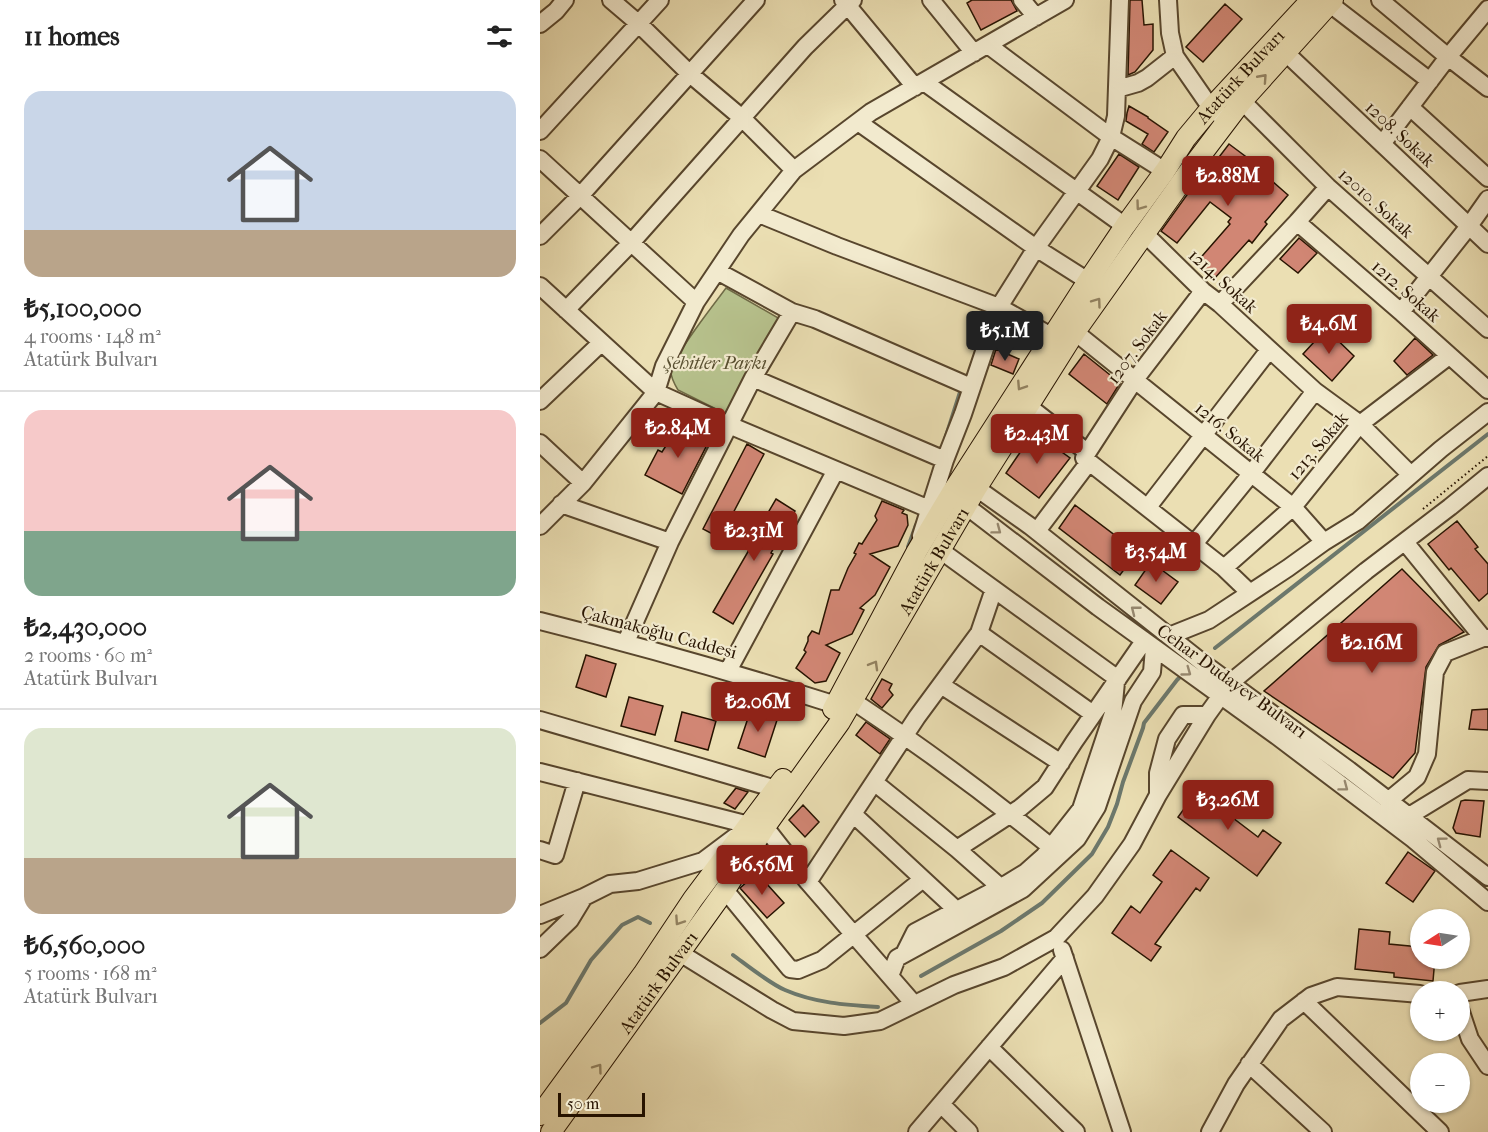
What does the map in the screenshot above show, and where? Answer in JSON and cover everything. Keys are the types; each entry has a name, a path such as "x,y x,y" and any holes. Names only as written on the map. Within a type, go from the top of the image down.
{"main road":[{"name":"Atatürk Bulvarı","path":"540,1115 643,974 693,899 840,722 844,703 917,551 963,487 1028,406 1075,332 1192,167 1242,101 1286,53 1325,1"},
{"name":"Atatürk Bulvarı","path":"551,1132 725,890 753,827 776,789 844,703 966,507 963,487 1053,337 1125,226 1186,138 1211,108 1325,1"}],"street":[{"path":"540,24 565,0"},
{"path":"611,0 690,74 742,118 794,170"},
{"path":"540,131 660,0"},
{"path":"540,236 580,196 756,0"},
{"path":"931,0 981,49 1165,171"},
{"path":"1022,0 1036,17"},
{"path":"540,526 583,483 656,392 664,366 696,302 741,235 794,170 871,112 1065,0"},
{"path":"917,551 945,460 999,307 1036,248 1100,159 1111,137 1116,116 1119,0"},
{"path":"1168,0 1170,33 1175,56 1211,108 1227,121"},
{"path":"1380,0 1488,88"},
{"path":"1325,1 1430,81"},
{"path":"566,310 631,243 805,47 848,2 920,84 1125,226"},
{"path":"1382,144 1448,57 1488,9"},
{"name":"1208. Sokak","path":"1286,53 1488,244"},
{"path":"1117,89 1147,78 1175,56"},
{"name":"12010. Sokak","path":"1242,101 1328,187 1488,329"},
{"path":"1410,107 1488,178"},
{"path":"858,122 1036,248 1088,281"},
{"path":"540,159 696,302"},
{"path":"1220,304 1328,187"},
{"path":"1401,312 1488,199"},
{"path":"759,214 999,307 1053,337"},
{"name":"1212. Sokak","path":"1298,222 1488,390"},
{"name":"1214. Sokak","path":"1145,234 1203,291 1315,391 1360,424 1410,474"},
{"path":"717,271 792,312 815,319 971,387"},
{"name":"1207. Sokak","path":"1037,531 1087,457 1134,381 1203,291"},
{"path":"543,296 566,310 656,392 929,509"},
{"path":"626,642 670,542 753,378 792,312"},
{"name":"1216. Sokak","path":"1075,332 1293,507 1324,542"},
{"path":"540,401 601,343"},
{"path":"1148,507 1269,350"},
{"name":"1213. Sokak","path":"1224,568 1293,507 1360,424 1449,356"},
{"path":"753,378 945,460"},
{"path":"1194,544 1315,391"},
{"path":"1028,406 1224,568 1251,593"},
{"path":"1169,636 1209,620 1358,521 1410,474 1488,412"},
{"path":"540,443 583,483"},
{"path":"728,671 836,470"},
{"path":"680,953 793,1021 844,1026 880,1021 954,985 1004,967 1056,938 1095,896 1132,844 1158,795 1225,689 1366,571 1488,476"},
{"name":"Cehar Dudayev Bulvarı","path":"963,487 1037,531 1169,636 1225,689 1488,902"},
{"path":"561,504 670,542"},
{"name":"Cehar Dudayev Bulvarı","path":"966,507 1149,644 1225,689 1388,801 1488,877"},
{"path":"1388,801 1416,777 1427,754 1435,672 1445,653 1485,638 1405,542"},
{"path":"940,550 1117,680"},
{"path":"808,882 905,736 979,633 994,589"},
{"name":"Çakmakoğlu Caddesi","path":"540,621 626,642 844,703 905,736 1011,814 1051,847"},
{"path":"979,633 1093,714"},
{"path":"957,849 1020,808 1045,787 1117,680 1149,644"},
{"path":"1005,892 1023,889 1077,839 1097,807 1132,701 1152,672 1149,644"},
{"path":"890,976 897,958 904,954 915,932 962,915 1005,892 1044,856 1081,809 1113,713 1117,680"},
{"path":"941,685 1060,763"},
{"path":"540,720 776,789"},
{"path":"540,772 753,827 808,882 914,1004"},
{"path":"1409,816 1468,780 1488,781"},
{"path":"540,850 555,855 577,781"},
{"path":"874,783 957,849 1005,892"},
{"path":"853,814 962,915"},
{"path":"540,915 610,884 638,881 703,861 753,827"},
{"path":"725,890 790,969 798,970 822,960 923,879"},
{"path":"540,949 570,920 584,897"},
{"path":"1056,938 1065,958 1122,1132"},
{"path":"917,1132 1065,958"},
{"path":"1210,1132 1236,1084 1281,1019 1311,996 1337,987 1410,993"},
{"path":"1470,992 1488,989"},
{"path":"1304,1001 1440,1132"},
{"path":"1470,1040 1488,1066"},
{"path":"989,1047 1077,1132"},
{"path":"1250,1064 1323,1132"},
{"path":"941,1104 969,1132"}],"green space":[{"name":"Şehitler Parkı","path":"726,288 780,319 726,414 678,390 671,372 678,355"}],"building":[{"path":"972,0 1011,0 1017,11 981,30 967,3"},
{"path":"1130,0 1142,0 1144,25 1153,24 1153,50 1135,72 1128,75"},
{"path":"1225,4 1242,19 1203,62 1186,47"},
{"path":"1129,106 1168,132 1154,152 1142,144 1148,134 1126,121"},
{"path":"1229,144 1257,165 1256,167 1288,195 1265,222 1267,224 1252,243 1249,240 1214,279 1196,263 1230,224 1228,222 1231,218 1210,202 1177,243 1161,231 1207,167 1210,169"},
{"path":"1119,154 1139,167 1118,200 1097,186"},
{"path":"1299,238 1317,253 1298,273 1280,259"},
{"path":"1326,329 1354,356 1332,381 1303,354"},
{"path":"1415,338 1433,355 1407,375 1394,361"},
{"path":"996,349 1019,359 1013,374 991,365"},
{"path":"1084,354 1120,383 1107,404 1069,374"},
{"path":"679,425 693,433 695,430 711,437 682,494 645,475 658,450 662,452"},
{"path":"1034,432 1070,458 1039,498 1006,473"},
{"path":"747,444 764,454 720,538 703,529"},
{"path":"776,499 795,511 733,624 713,612"},
{"path":"882,501 904,510 902,513 907,515 908,525 898,546 870,554 890,567 875,595 860,608 864,610 852,634 826,645 840,653 826,681 815,683 796,668 806,652 804,650 812,631 819,634 831,590 839,590 859,543 862,544 877,520 875,516"},
{"path":"1075,505 1137,552 1120,575 1059,528"},
{"path":"1457,521 1478,547 1475,549 1488,564 1488,593 1479,601 1428,544"},
{"path":"1151,562 1178,582 1161,604 1135,585"},
{"path":"1402,569 1464,632 1439,645 1426,667 1415,753 1393,778 1264,691"},
{"path":"586,655 616,664 606,697 576,687"},
{"path":"882,679 892,684 889,690 893,695 882,708 871,699"},
{"path":"629,697 663,706 655,735 621,726"},
{"path":"751,709 778,717 765,757 738,748"},
{"path":"1488,709 1488,730 1469,729 1472,710"},
{"path":"682,712 716,721 708,750 675,741"},
{"path":"866,722 890,739 880,754 856,735"},
{"path":"1203,783 1222,797 1216,805 1258,837 1263,830 1281,843 1257,876 1178,817"},
{"path":"736,788 748,792 735,809 724,803"},
{"path":"1461,801 1484,801 1480,837 1456,833 1453,828"},
{"path":"803,805 819,822 805,837 789,820"},
{"path":"1171,850 1209,878 1200,891 1196,888 1155,944 1161,947 1151,961 1112,933 1131,906 1140,913 1162,882 1153,875"},
{"path":"1408,852 1435,871 1413,902 1386,883"},
{"path":"757,873 784,903 767,918 740,888"},
{"path":"1359,929 1390,932 1389,944 1410,946 1410,969 1434,969 1433,981 1394,977 1394,973 1355,969"}],"waterway":[{"path":"945,439 960,392"},
{"path":"1215,648 1488,434"},
{"path":"908,547 916,525"},
{"path":"921,976 1001,931 1042,903 1092,854 1108,827 1144,723 1181,676"},
{"path":"540,1023 566,1003 591,960 622,925 638,917 650,923"},
{"path":"733,955 772,983 796,994 831,1003 878,1007"}]}
